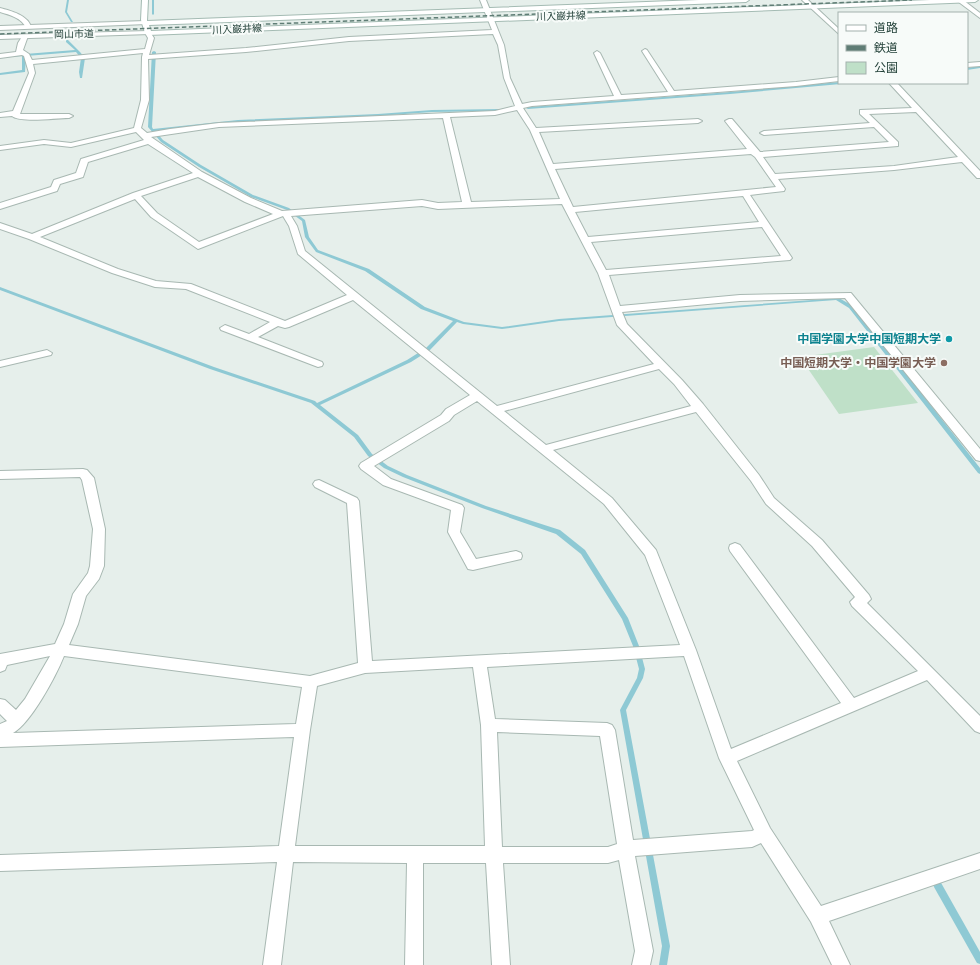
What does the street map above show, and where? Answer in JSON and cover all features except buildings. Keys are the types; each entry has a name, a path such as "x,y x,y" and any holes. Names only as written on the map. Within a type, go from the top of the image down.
{"street":[{"path":"137,129 145,100 147,55 151,42 151,38 145,23 145,0"},
{"path":"483,0 501,45 507,78 519,108 534,130 585,240 603,273 622,325 678,382 755,478 770,500 817,543 864,599 857,602 980,726"},
{"name":"川入巌井線","path":"145,23 746,0"},
{"path":"805,0 838,31"},
{"path":"959,0 980,16"},
{"name":"川入巌井線","path":"148,33 490,18 975,0"},
{"path":"0,10 20,18 27,23 28,27"},
{"name":"岡山市道","path":"0,28 145,23"},
{"path":"0,56 147,55 157,57 349,39 495,32"},
{"name":"岡山市道","path":"0,37 148,33"},
{"path":"16,114 32,73 26,56 20,51 21,42 25,36"},
{"path":"645,51 672,94"},
{"path":"597,53 619,98"},
{"path":"968,65 980,64"},
{"path":"0,206 54,189 56,182 80,175 84,161 170,131 244,124 495,113 532,104 796,84 838,78"},
{"path":"894,84 980,176"},
{"path":"550,167 895,144 863,112 917,110"},
{"path":"0,115 16,114 16,116 23,117 50,115 69,116"},
{"path":"446,116 467,205"},
{"path":"534,130 698,121"},
{"path":"571,210 781,189 755,153 729,121"},
{"path":"764,133 876,125"},
{"path":"137,129 148,139 199,174 248,200 284,215 293,226 301,252 608,501 651,553 689,650 727,758 764,834 817,916 841,965"},
{"path":"0,148 44,142 71,145 137,129"},
{"path":"773,177 894,168 963,159"},
{"path":"32,237 136,195 199,174"},
{"path":"603,273 787,258 745,193"},
{"path":"136,195 154,216 198,246 284,215 308,212 422,203 438,206 566,200"},
{"path":"585,240 765,224"},
{"path":"0,226 32,237 71,254 155,284 188,286 285,325 354,296"},
{"path":"617,309 740,298 848,295 980,457"},
{"path":"250,338 278,322"},
{"path":"225,328 318,364"},
{"path":"0,364 47,353"},
{"path":"495,410 661,365"},
{"path":"477,396 450,412 445,418 365,466 387,482 458,508 454,532 473,565 516,556"},
{"path":"544,449 699,407"},
{"path":"0,475 83,473 88,478 99,529 97,566 94,575 80,594 71,624 60,650 30,704 13,725 0,732"},
{"path":"319,484 353,500 365,667"},
{"path":"735,548 852,706"},
{"path":"0,666 1,660 52,650 60,650 310,682 365,667 689,650"},
{"path":"479,662 488,725 501,965"},
{"path":"727,758 929,673"},
{"path":"272,965 302,730 310,682"},
{"path":"0,705 17,720"},
{"path":"488,725 607,730 630,849 644,951 641,965"},
{"path":"0,740 302,730"},
{"path":"0,863 287,854 608,854 630,849 752,839 764,834"},
{"path":"414,965 415,854"},
{"path":"817,916 980,861"}],"green space":[{"path":"874,347 918,403 839,414 800,357"}],"waterway":[{"path":"68,0 66,12 72,21"},
{"path":"153,0 153,14"},
{"path":"67,41 83,58 81,77"},
{"path":"24,55 76,51"},
{"path":"154,52 150,127 162,141 200,166 252,196 288,209 304,221 307,237 317,251 367,270 423,308 463,323 502,328 559,320 837,299 851,307 980,472"},
{"path":"0,57 24,55"},
{"path":"0,74 24,71 24,55"},
{"path":"968,69 980,67"},
{"path":"528,108 838,83"},
{"path":"153,130 238,121 378,115 432,111 500,110"},
{"path":"0,288 212,368 313,402 356,436 370,455 386,467 484,507 558,532 583,552 625,618 636,646 642,669 640,678 623,710 666,946 663,965"},
{"path":"317,405 409,361 428,349 456,321"},
{"path":"937,884 980,960"}],"railway":[{"path":"0,34 912,0"}],"place":[{"name":"中国学園大学中国短期大学","path":"949,339"},
{"name":"中国短期大学・中国学園大学","path":"944,363"}]}
